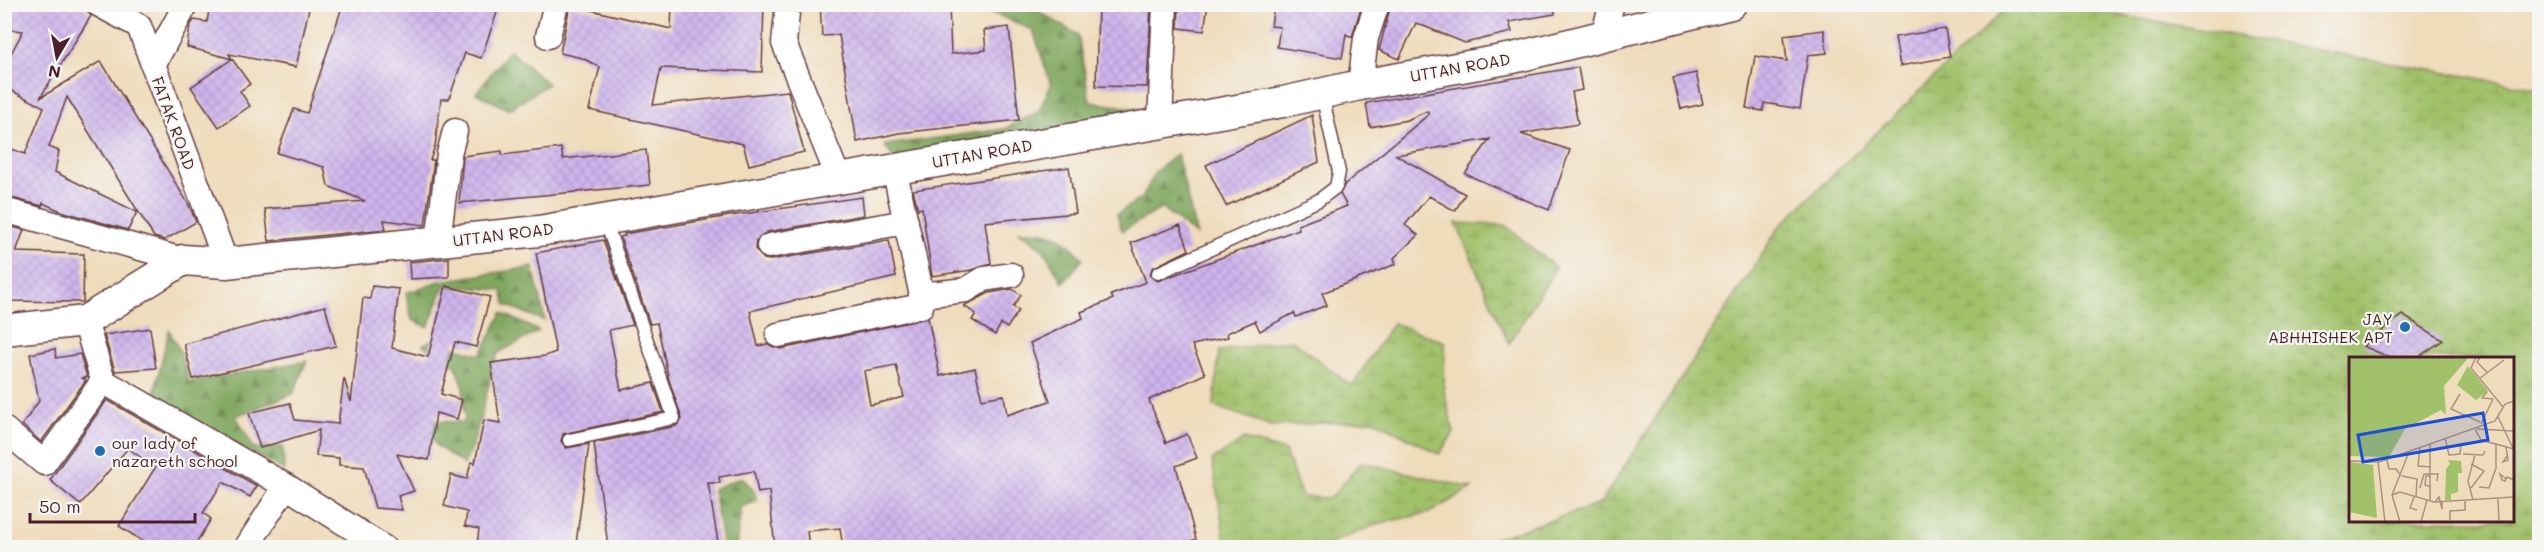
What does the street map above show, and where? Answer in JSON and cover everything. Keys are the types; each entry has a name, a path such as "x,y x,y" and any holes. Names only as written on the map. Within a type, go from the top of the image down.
{"street":[{"name":"FATAK ROAD","path":"98,4 139,26 226,263"},
{"path":"153,65 186,4"},
{"path":"548,36 556,4"},
{"path":"788,4 784,43 838,177"},
{"path":"1160,123 1164,4"},
{"path":"1360,85 1366,38 1377,4"},
{"path":"1603,35 1612,4"},
{"name":"UTTAN ROAD","path":"183,260 226,263 539,231 838,177 1160,123 1513,58 1731,4"},
{"path":"438,241 449,154 455,130"},
{"path":"778,335 921,306 921,295 894,168"},
{"path":"4,210 183,260"},
{"path":"769,246 906,222"},
{"path":"4,330 85,321 183,260"},
{"path":"921,295 966,290 984,279 1011,274"},
{"path":"85,321 103,381 286,486 384,548"},
{"path":"4,429 44,464 103,381"},
{"path":"246,548 286,486"}],"lane":[{"path":"1158,273 1319,200 1336,187 1339,172 1322,94"},
{"path":"569,440 674,418 605,219"}],"green space":[{"path":"959,5 1028,5 1078,35 1090,102 1161,112 894,160 885,145 1005,129 1038,112 1051,85 1033,30 988,11 956,7"},
{"path":"2009,5 2061,5 2539,89 2539,547 1465,548 1600,504 1780,226"},
{"path":"509,50 548,84 509,110 476,93"},
{"path":"1177,154 1197,236 1162,208 1122,231 1117,214 1143,197 1155,172"},
{"path":"1456,223 1505,225 1556,268 1509,344"},
{"path":"1019,231 1055,235 1083,259 1063,283 1043,249"},
{"path":"533,267 545,321 506,305 502,290 444,286 428,327 412,320 406,293 440,281"},
{"path":"502,313 539,331 498,353 475,438 464,465 437,446 421,421 465,422 463,384 456,366 423,345 431,340 480,355"},
{"path":"1393,323 1445,342 1444,391 1454,433 1439,454 1374,420 1271,426 1214,406 1219,351 1292,340 1352,386"},
{"path":"169,330 181,353 189,382 307,361 293,394 236,416 254,448 283,447 284,470 175,414 154,394"},
{"path":"1244,439 1285,451 1302,497 1331,498 1361,462 1472,488 1429,513 1380,523 1322,547 1226,547 1212,460"},
{"path":"742,477 754,491 757,501 741,507 736,547 723,547 713,489"}],"building":[{"path":"4,4 84,4 91,16 40,98 101,61 189,205 196,222 165,240 154,237 67,97 49,147 59,151 55,172 137,212 128,230 61,211 43,203 42,206 4,196 4,146 25,154 44,107 4,87 4,67 23,31 4,29"},
{"path":"210,4 310,4 296,67 229,54 232,59 187,47 190,26 194,20 207,22"},
{"path":"343,4 500,4 481,58 465,53 449,99 441,99 435,146 430,160 434,160 425,225 384,220 386,229 269,241 265,209 365,201 328,186 324,167 277,153 294,109 307,113"},
{"path":"672,4 764,4 762,72 661,68 653,105 788,91 804,152 749,165 743,144 589,110 600,67 582,58 560,53 570,5 671,29"},
{"path":"820,4 949,4 951,54 986,50 984,30 1009,27 1019,120 899,133 857,142 839,35 822,36"},
{"path":"1098,4 1151,4 1147,87 1096,86"},
{"path":"1179,4 1208,4 1204,31 1178,28"},
{"path":"1274,4 1362,4 1352,37 1346,34 1342,58 1277,47 1280,27 1271,26"},
{"path":"1391,4 1554,4 1555,14 1509,22 1512,32 1465,43 1416,23 1399,59 1379,50"},
{"path":"1945,29 1950,57 1900,66 1895,37"},
{"path":"1824,30 1827,53 1808,55 1800,109 1764,103 1763,111 1746,108 1755,56 1787,61 1784,35"},
{"path":"232,59 250,84 240,91 250,106 219,127 191,87"},
{"path":"1578,67 1582,90 1572,92 1578,124 1521,134 1570,150 1549,210 1465,174 1490,139 1396,155 1465,194 1455,211 1429,196 1405,225 1418,235 1394,258 1396,264 1322,293 1327,305 1296,317 1294,313 1260,331 1255,321 1227,333 1228,337 1192,345 1205,374 1149,400 1166,443 1187,434 1197,458 1176,466 1196,539 1174,548 843,548 840,528 807,531 809,548 775,548 769,491 758,493 754,471 719,477 720,483 708,483 719,548 649,548 649,544 628,546 627,543 608,546 594,443 676,426 682,419 669,380 657,323 650,324 620,237 625,236 624,234 862,197 864,215 767,232 756,241 755,249 764,259 771,260 889,240 896,277 750,311 758,346 767,344 781,349 928,318 940,376 975,368 982,399 1004,395 1007,415 1050,401 1030,343 1083,318 1081,312 1113,299 1111,295 1146,282 1131,243 1180,225 1189,250 1152,268 1150,276 1158,281 1299,229 1298,225 1347,206 1340,194 1345,184 1429,114 1427,111 1407,120 1370,127 1366,103","holes":["896,365 904,397 870,405 864,371"]},
{"path":"1696,73 1703,104 1681,109 1673,78"},
{"path":"1312,115 1319,162 1226,206 1206,165"},
{"path":"561,148 563,159 646,150 650,185 459,203 463,156 502,151 502,155"},
{"path":"1069,167 1076,213 985,222 991,264 972,270 932,276 922,208 918,209 913,190"},
{"path":"4,225 24,230 16,252 84,254 83,302 4,301"},
{"path":"603,240 633,325 609,330 621,390 653,383 663,412 563,434 561,441 566,448 589,444 576,544 569,544 569,548 477,545 479,529 465,526 467,512 444,506 451,475 467,479 471,462 475,463 484,420 500,423 491,363 545,356 556,352 536,253"},
{"path":"449,258 449,277 410,279 409,262"},
{"path":"372,286 399,289 392,348 428,357 446,286 490,297 476,347 455,342 441,394 462,400 457,419 436,413 429,460 397,454 414,491 398,496 402,510 375,508 364,467 339,465 339,458 316,456 319,430 260,448 249,413 290,403 295,420 338,424 344,378 351,402 363,298 370,299"},
{"path":"1012,289 1021,295 1013,307 1019,310 1007,328 1001,324 995,335 972,320 976,314 964,306 989,293"},
{"path":"325,306 336,346 193,379 184,344"},
{"name":"JAY ABHHISHEK APT","path":"2402,315 2443,340 2418,357 2389,357 2363,346"},
{"path":"150,328 156,368 115,371 104,335"},
{"path":"55,349 56,358 80,354 87,377 82,378 86,380 41,442 22,425 39,401 30,354"},
{"path":"107,400 257,486 250,497 223,482 203,513 211,519 193,548 153,548 119,526 155,468 128,448 80,505 50,480"}],"place":[{"name":"JAY ABHHISHEK APT","path":"2405,327"},
{"name":"our lady of nazareth school","path":"100,451"}]}
